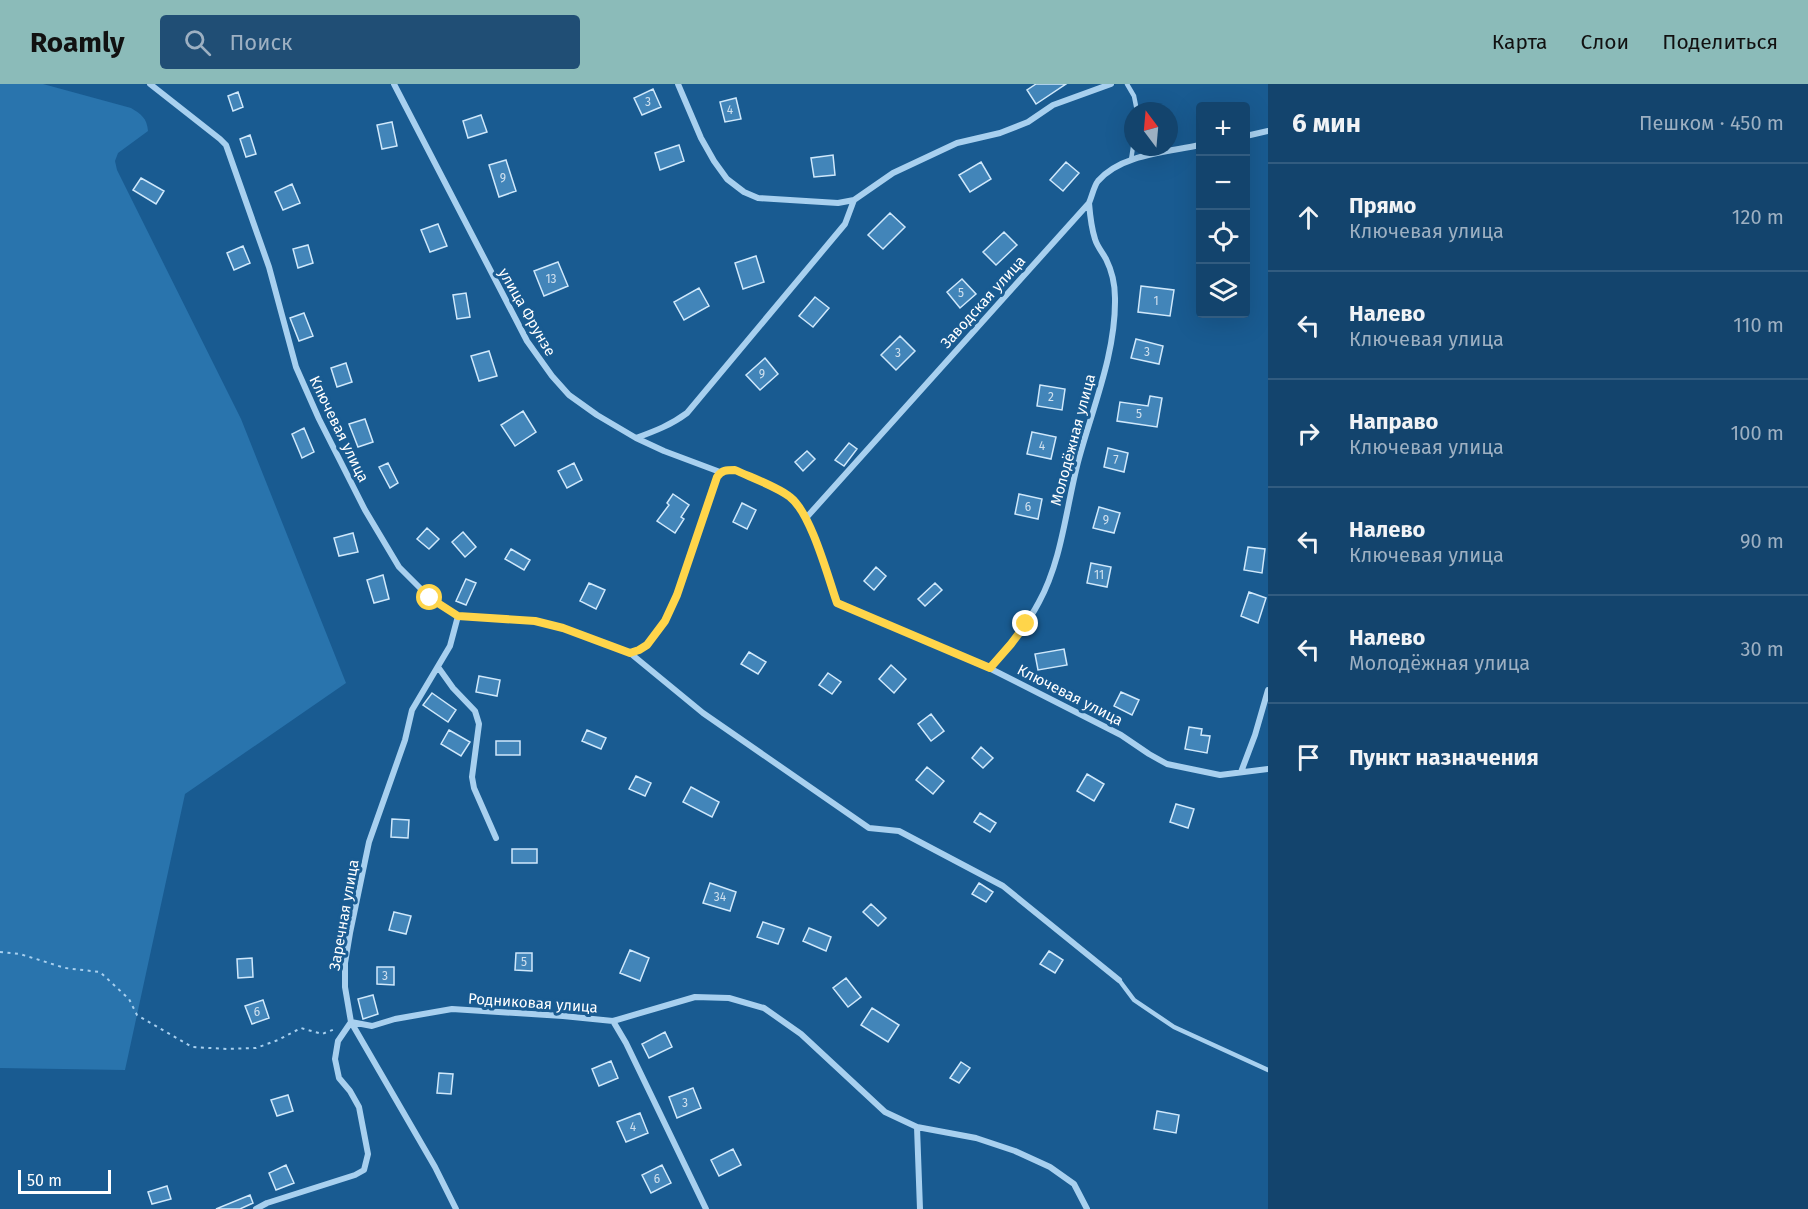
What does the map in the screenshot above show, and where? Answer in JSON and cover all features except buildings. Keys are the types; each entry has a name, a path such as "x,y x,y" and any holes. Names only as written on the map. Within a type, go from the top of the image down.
{"street":[{"name":"Ключевая улица","path":"150,84 226,145 269,267 296,367 319,419 365,510 399,567 430,598 458,616 535,621 563,628 630,653 703,714 869,828 899,831 1003,886 1119,980"},
{"name":"улица Фрунзе","path":"394,84 527,341 552,376 568,395 636,438 720,472"},
{"path":"678,84 701,138 714,161 728,179 744,192 758,198 838,203 854,200 893,173 957,143 1000,133 1028,122 1053,105 1111,84"},
{"path":"1250,135 1268,131"},
{"name":"Заводская улица","path":"806,518 1089,203 1097,182 1118,164 1196,146"},
{"path":"636,438 665,428 687,413 845,224 854,200"},
{"name":"Молодёжная улица","path":"990,668 1026,624 1047,585 1054,566 1078,462 1106,362 1113,326 1114,279 1095,240 1090,221 1089,203"},
{"name":"Ключевая улица","path":"720,472 735,470 790,497 801,509 837,603 990,668 1121,735 1167,764 1220,775 1268,769"},
{"path":"630,653 647,645 665,621 677,595 720,472"},
{"name":"Заречная улица","path":"456,1209 435,1167 351,1022 345,987 345,963 369,842 405,740 412,710 450,646 458,616"},
{"path":"438,667 453,688 475,711 479,724 472,777 474,788 496,838"},
{"path":"1241,772 1268,690"},
{"path":"613,1021 694,998 729,998 764,1008 801,1034 885,1112 917,1127 976,1138 1015,1151 1050,1167 1074,1184 1087,1209"},
{"name":"Родниковая улица","path":"351,1022 372,1026 395,1019 452,1009 613,1021 626,1043 706,1209"},
{"path":"255,1209 364,1170 368,1154 359,1107 351,1091 339,1078 335,1059 338,1041 351,1022"},
{"path":"917,1127 920,1209"}],"lane":[{"path":"1126,84 1135,102"},
{"path":"1131,160 1132,156"},
{"path":"1119,980 1134,1000 1174,1027 1268,1070"}],"path":[{"path":"0,952 20,954 65,968 100,972 129,999 137,1015 192,1047 256,1048 301,1028 322,1034 351,1022"}],"shaded area":[{"path":"0,84 43,84 131,108 141,114 145,120 148,131 118,153 115,161 117,170 241,419 346,683 185,794 125,1070 0,1068"}],"route":[{"path":"430,598 458,616 535,621 563,628 630,653 639,650 647,645 665,621 677,595 717,477 720,472 735,470 790,497 801,509 837,603 990,668 1026,624"}]}
